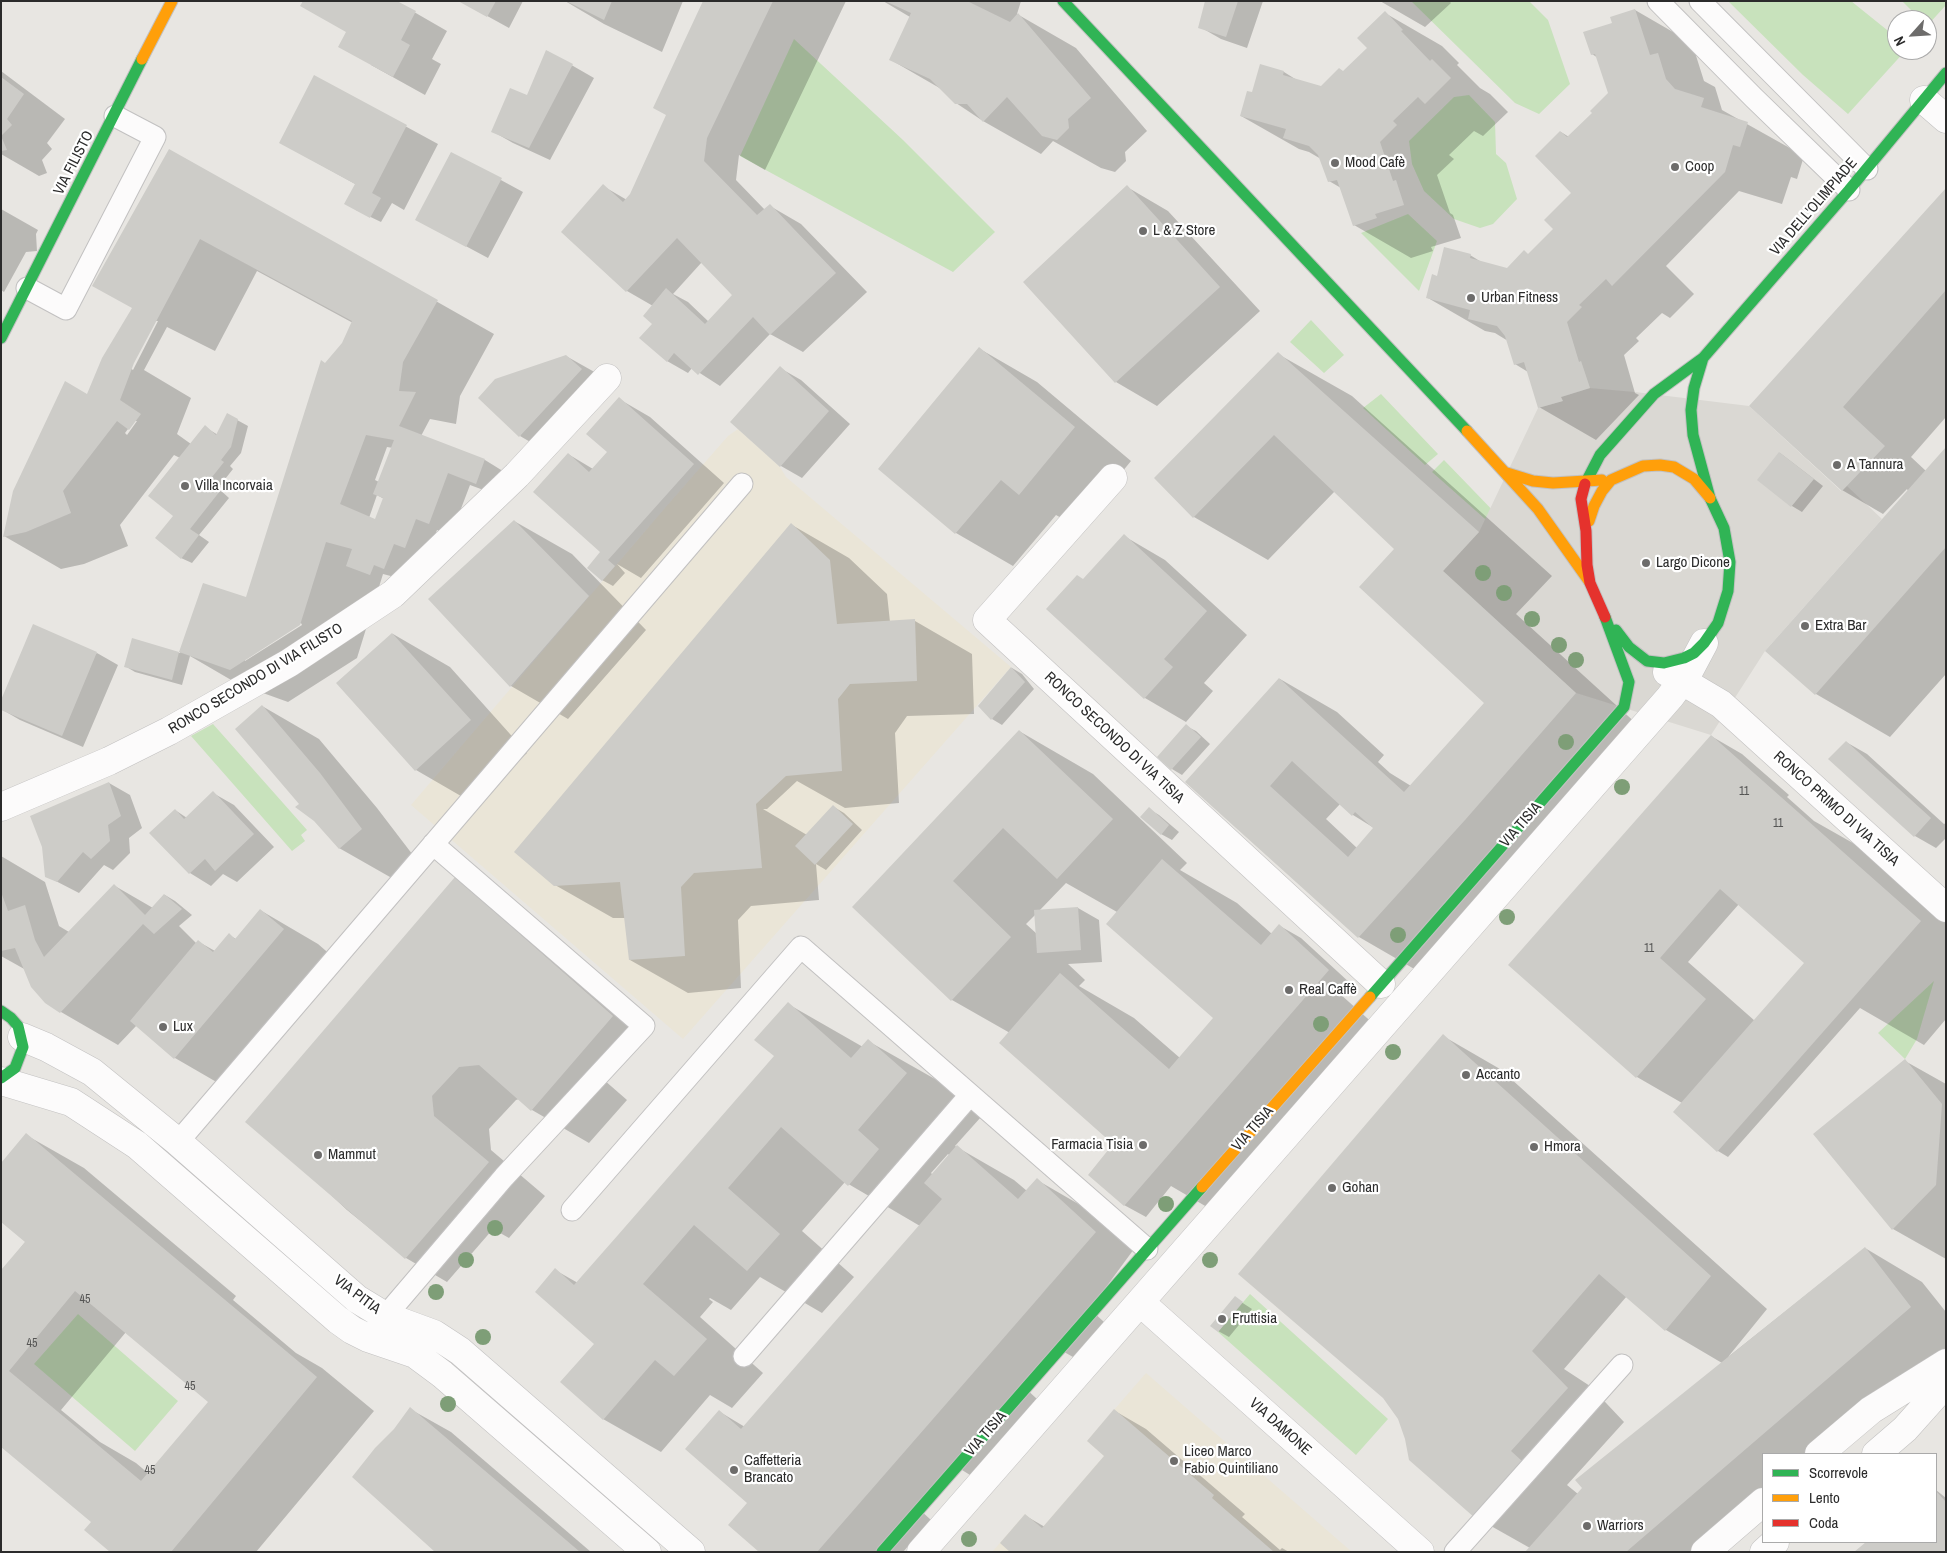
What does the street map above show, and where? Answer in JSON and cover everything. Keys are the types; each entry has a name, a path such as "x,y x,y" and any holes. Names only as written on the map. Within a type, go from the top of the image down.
{"street":[{"name":"VIA FILISTO","path":"1,338 172,1"},
{"path":"1064,1 1507,473 1538,509 1590,583 1605,616 1629,647 1647,662 1664,663 1684,658 1694,653 1704,644 1718,622 1728,591 1730,562 1724,528 1710,498 1693,435 1691,410 1694,388 1703,358"},
{"name":"VIA DELL'OLIMPIADE","path":"1703,358 1867,169 1946,73"},
{"path":"1924,100 1946,119"},
{"path":"1590,583 1587,565 1586,531 1581,500 1586,482 1600,455 1654,394 1703,358"},
{"name":"RONCO SECONDO DI VIA FILISTO","path":"1,806 109,762 169,731 290,663 393,594 517,475 606,378"},
{"path":"1507,473 1532,481 1553,483 1586,482 1611,480 1643,466 1660,465 1674,467 1694,479 1710,498"},
{"name":"RONCO SECONDO DI VIA TISIA","path":"1113,478 987,620 1381,984"},
{"path":"1586,531 1594,506 1602,491 1611,480"},
{"name":"VIA TISIA","path":"882,1552 1624,707 1629,682 1605,616"},
{"name":"VIA TISIA","path":"922,1552 1653,716 1683,680 1704,644"},
{"name":"RONCO PRIMO DI VIA TISIA","path":"1647,662 1683,680 1727,710 1946,908"},
{"path":"1,1011 18,1026 23,1047 15,1068 1,1080"},
{"name":"VIA PITIA","path":"22,1037 46,1047 92,1072 178,1142 357,1298 385,1316 434,1334 460,1351 691,1552"},
{"name":"VIA PITIA","path":"1,1080 71,1102 137,1145 338,1320 368,1338 415,1354 442,1374 647,1552"},
{"name":"VIA DAMONE","path":"1140,1302 1420,1552"},
{"path":"1820,1453 1871,1410 1946,1363"},
{"path":"1877,1453 1905,1429 1946,1383"},
{"path":"1705,1552 1762,1503"},
{"path":"1764,1552 1774,1543"}],"lane":[{"path":"1658,1 1849,190"},
{"path":"1700,1 1867,169"},
{"path":"27,288 66,309 155,137 115,116"},
{"path":"178,1142 742,484"},
{"path":"368,1338 504,1177 644,1026 433,844"},
{"path":"572,1210 800,947 1148,1249"},
{"path":"744,1356 970,1095"},
{"path":"1455,1552 1622,1365"}],"shaded area":[{"name":"Largo Dicone","path":"1590,388 1749,406 1841,491 1847,486 1882,519 1765,651 1711,735 1576,693 1443,571 1479,532 1538,408 1562,401 1561,397"},
{"path":"738,429 780,467 786,477 1011,667 683,1039 411,805 665,508 728,436"},
{"name":"Liceo Marco Fabio Quintiliano","path":"1146,1373 1352,1552 992,1552 1025,1514 1042,1528 1104,1456 1087,1441"}],"green space":[{"path":"1411,1 1529,1 1548,20 1570,84 1539,114 1515,103"},
{"path":"1728,1 1851,1 1887,30 1887,60 1897,60 1848,114 1803,75"},
{"path":"1902,1 1946,1 1946,5 1937,15 1937,10 1911,10"},
{"path":"794,39 903,140 995,232 953,272 740,156"},
{"path":"1469,95 1495,122 1496,154 1506,163 1517,199 1493,224 1480,228 1454,219 1424,191 1412,164 1409,141 1454,97"},
{"path":"1408,214 1437,241 1419,291 1361,233"},
{"path":"1311,320 1344,355 1324,373 1290,342"},
{"path":"1381,394 1438,454 1425,465 1363,408"},
{"path":"1444,460 1500,518 1493,526 1432,472"},
{"path":"213,724 307,830 301,835 305,841 292,851 191,736"},
{"path":"1934,981 1917,1039 1905,1059 1878,1033"},
{"path":"1250,1294 1388,1419 1356,1455 1218,1332"},
{"path":"78,1314 178,1401 135,1451 34,1364"}],"building":[{"path":"303,1 397,1 416,11 401,40 410,45 393,77 338,47 346,32 300,6"},
{"path":"458,1 496,1 487,17"},
{"path":"566,1 612,1 604,20"},
{"path":"703,1 773,1 707,138 704,161 757,215 770,204 836,273 770,335 753,317 698,375 674,353 667,362 639,338 652,324 643,316 666,288 705,324 732,295 677,238 626,292 561,232 603,184 623,202 630,194 666,115 653,108"},
{"path":"885,1 967,1 1010,22 1018,13 1091,98 1068,119 1069,128 1057,140 1042,136 1007,97 983,122 967,104 955,104 930,79 889,60 911,13"},
{"path":"1205,1 1238,1 1226,37 1198,28"},
{"path":"1635,9 1650,55 1658,53 1666,79 1675,89 1704,98 1701,107 1748,122 1740,147 1733,145 1725,172 1612,286 1606,279 1579,305 1582,307 1567,322 1579,362 1581,361 1590,388 1561,397 1563,401 1538,408 1524,362 1514,365 1505,336 1497,326 1468,319 1470,310 1426,298 1432,274 1437,276 1444,247 1471,254 1470,258 1507,268 1524,250 1528,254 1553,229 1544,220 1571,193 1535,156 1560,131 1567,137 1592,113 1590,111 1608,93 1595,54 1591,55 1583,32 1612,23 1610,17"},
{"path":"1385,11 1430,61 1432,59 1451,78 1425,104 1418,97 1393,121 1397,125 1380,142 1393,181 1396,180 1404,205 1375,214 1377,218 1353,226 1337,180 1328,182 1318,155 1309,146 1283,138 1286,129 1240,116 1247,91 1252,92 1260,64 1284,71 1283,75 1321,86 1339,68 1343,71 1367,48 1357,38"},
{"path":"546,50 573,64 529,148 491,132 510,88 527,95"},
{"path":"314,75 407,125 372,193 381,198 370,218 344,204 355,184 279,143"},
{"path":"1,77 24,94 7,119 12,125 1,136"},
{"path":"1,136 7,150 1,151"},
{"path":"169,149 438,300 403,362 399,391 416,392 399,426 485,459 476,484 448,473 429,524 416,519 405,548 394,544 384,569 374,565 370,575 346,566 352,549 326,542 300,625 230,670 179,652 203,583 246,597 321,360 325,363 342,343 352,321 200,239 134,363 120,400 141,414 129,430 117,421 63,491 71,513 26,532 3,537 13,491 65,381 87,394 102,358 132,308 92,286","holes":["366,435 394,440 373,494 383,498 375,519 340,504"]},
{"path":"451,152 502,178 466,247 415,220"},
{"path":"1127,185 1220,287 1115,383 1023,282"},
{"path":"1946,188 1946,290 1843,407 1885,446 1842,491 1749,406"},
{"path":"979,347 1075,427 1019,495 1001,480 955,534 878,469"},
{"path":"1278,352 1479,532 1443,571 1576,693 1358,938 1185,782 1279,678 1404,792 1484,703 1359,587 1394,549 1274,435 1193,518 1154,478","holes":["1292,761 1352,816 1355,812 1373,828 1348,857 1270,786"]},
{"path":"566,355 582,369 519,437 478,398 495,379"},
{"path":"780,366 829,411 780,467 730,422"},
{"path":"619,397 694,464 608,560 615,566 602,581 587,568 600,552 533,492 568,453 589,472 607,452 586,434"},
{"name":"Villa Incorvaia","path":"227,413 238,419 231,447 221,460 224,462 208,482 220,491 190,529 199,535 181,559 155,538 173,516 148,496 205,425 216,435"},
{"path":"1946,447 1946,547 1815,695 1765,651"},
{"path":"1779,452 1814,479 1791,507 1757,480"},
{"path":"514,520 589,596 510,687 428,599"},
{"path":"791,523 830,560 837,624 915,619 917,681 850,684 838,699 842,771 786,776 756,804 762,868 694,873 681,887 685,956 629,960 620,882 554,886 514,852"},
{"path":"1124,534 1207,611 1164,659 1173,667 1144,699 1046,609 1077,575 1083,579"},
{"path":"33,624 97,652 62,736 1,710 1,700"},
{"path":"392,633 471,720 415,771 336,683"},
{"path":"132,638 179,652 172,680 124,667"},
{"path":"1011,667 1025,682 991,720 978,706"},
{"path":"262,705 320,773 362,829 339,849 314,821 295,807 299,804 235,729"},
{"path":"1186,724 1201,737 1171,770 1157,757"},
{"path":"1019,730 1113,819 1057,879 1003,828 953,881 1011,937 951,1001 852,907"},
{"path":"1711,735 1921,921 1717,1152 1673,1112 1804,963 1720,889 1660,958 1706,999 1636,1078 1508,965"},
{"path":"1846,741 1931,818 1914,837 1828,759"},
{"path":"109,782 121,816 108,825 110,841 91,859 83,852 57,882 45,877 42,847 30,816"},
{"path":"213,791 254,834 215,871 205,859 189,874 149,833 175,809 184,819"},
{"path":"833,805 853,824 815,865 795,846"},
{"path":"1149,807 1169,825 1161,835 1140,817"},
{"path":"1162,859 1261,945 1279,924 1329,970 1124,1206 1088,1175 1113,1144 999,1043 1060,973 1169,1069 1213,1018 1106,924"},
{"path":"455,877 613,1016 531,1111 479,1065 459,1067 432,1096 434,1116 489,1162 405,1259 245,1122"},
{"path":"114,884 145,915 164,894 182,909 154,934 143,924 60,1013 45,1003 31,987 15,948 1,951 1,892 8,911 25,905 35,940 44,957"},
{"path":"1078,907 1081,950 1037,953 1034,910"},
{"path":"260,909 284,929 174,1059 130,1021 198,940 213,952 229,933 235,939"},
{"path":"788,1002 851,1058 868,1039 907,1073 858,1130 879,1149 848,1186 781,1127 728,1188 780,1234 747,1271 694,1225 643,1284 707,1339 674,1376 655,1360 603,1420 560,1382 594,1344 535,1292 555,1268 574,1285 618,1235 774,1056 754,1040"},
{"path":"1443,1034 1711,1276 1665,1331 1599,1274 1532,1351 1568,1388 1511,1451 1523,1462 1475,1518 1409,1460 1405,1439 1398,1419 1383,1398 1238,1274"},
{"path":"1905,1059 1942,1104 1936,1185 1892,1230 1813,1134"},
{"path":"26,1133 317,1377 171,1552 110,1552 84,1530 91,1522 1,1447 1,1270 25,1242 1,1222 1,1163","holes":["75,1291 208,1402 141,1481 9,1371"]},
{"path":"957,1145 1018,1199 1037,1178 1096,1232 817,1552 759,1552 728,1525 747,1503 685,1449 719,1410 741,1429 942,1199 924,1183"},
{"path":"1865,1247 1911,1307 1626,1552 1525,1552 1582,1488 1575,1480"},
{"name":"Fruttisia","path":"1235,1296 1243,1302 1218,1332 1210,1326"},
{"path":"410,1407 580,1552 435,1552 352,1477 375,1448 394,1429"},
{"path":"1114,1409 1214,1495 1212,1498 1274,1552 1010,1552 1000,1543 1025,1514 1042,1528 1104,1456 1087,1441"},
{"path":"1937,1492 1946,1502 1946,1552 1854,1552 1865,1543 1937,1543"}],"traffic: fast":[{"path":"1063,1 1467,431"},
{"path":"1,338 142,59"},
{"path":"1585,484 1600,455 1654,394 1703,358 1849,190 1946,73"},
{"path":"1616,630 1629,647 1647,661 1664,663 1684,658 1694,653 1704,643 1718,623 1728,591 1730,562 1724,528 1710,498 1693,435 1691,410 1694,388 1703,358"},
{"path":"1370,997 1624,707 1629,682 1605,617"},
{"path":"1,1011 18,1026 23,1047 15,1068 1,1078"},
{"path":"882,1552 1202,1187"}],"traffic: slow":[{"path":"142,59 172,1"},
{"path":"1467,431 1538,509 1589,581"},
{"path":"1589,521 1602,491 1611,480 1643,466 1660,465 1674,467 1694,479 1710,498"},
{"path":"1507,473 1533,481 1553,483 1602,480"},
{"path":"1202,1187 1370,997"}],"traffic: jam":[{"path":"1585,484 1581,499 1586,531 1587,565 1590,583 1605,617"}],"place":[{"name":"Mood Cafè","path":"1335,163"},
{"name":"Coop","path":"1675,167"},
{"name":"L & Z Store","path":"1143,231"},
{"name":"Urban Fitness","path":"1471,298"},
{"name":"A Tannura","path":"1837,465"},
{"name":"Villa Incorvaia","path":"185,486"},
{"name":"Largo Dicone","path":"1646,563"},
{"name":"Extra Bar","path":"1805,626"},
{"name":"Real Caffè","path":"1289,990"},
{"name":"Lux","path":"163,1027"},
{"name":"Accanto","path":"1466,1075"},
{"name":"Farmacia Tisia","path":"1143,1145"},
{"name":"Hmora","path":"1534,1147"},
{"name":"Mammut","path":"318,1155"},
{"name":"Gohan","path":"1332,1188"},
{"name":"Fruttisia","path":"1222,1319"},
{"name":"Liceo Marco Fabio Quintiliano","path":"1174,1461"},
{"name":"Caffetteria Brancato","path":"734,1470"},
{"name":"Warriors","path":"1587,1526"}]}
